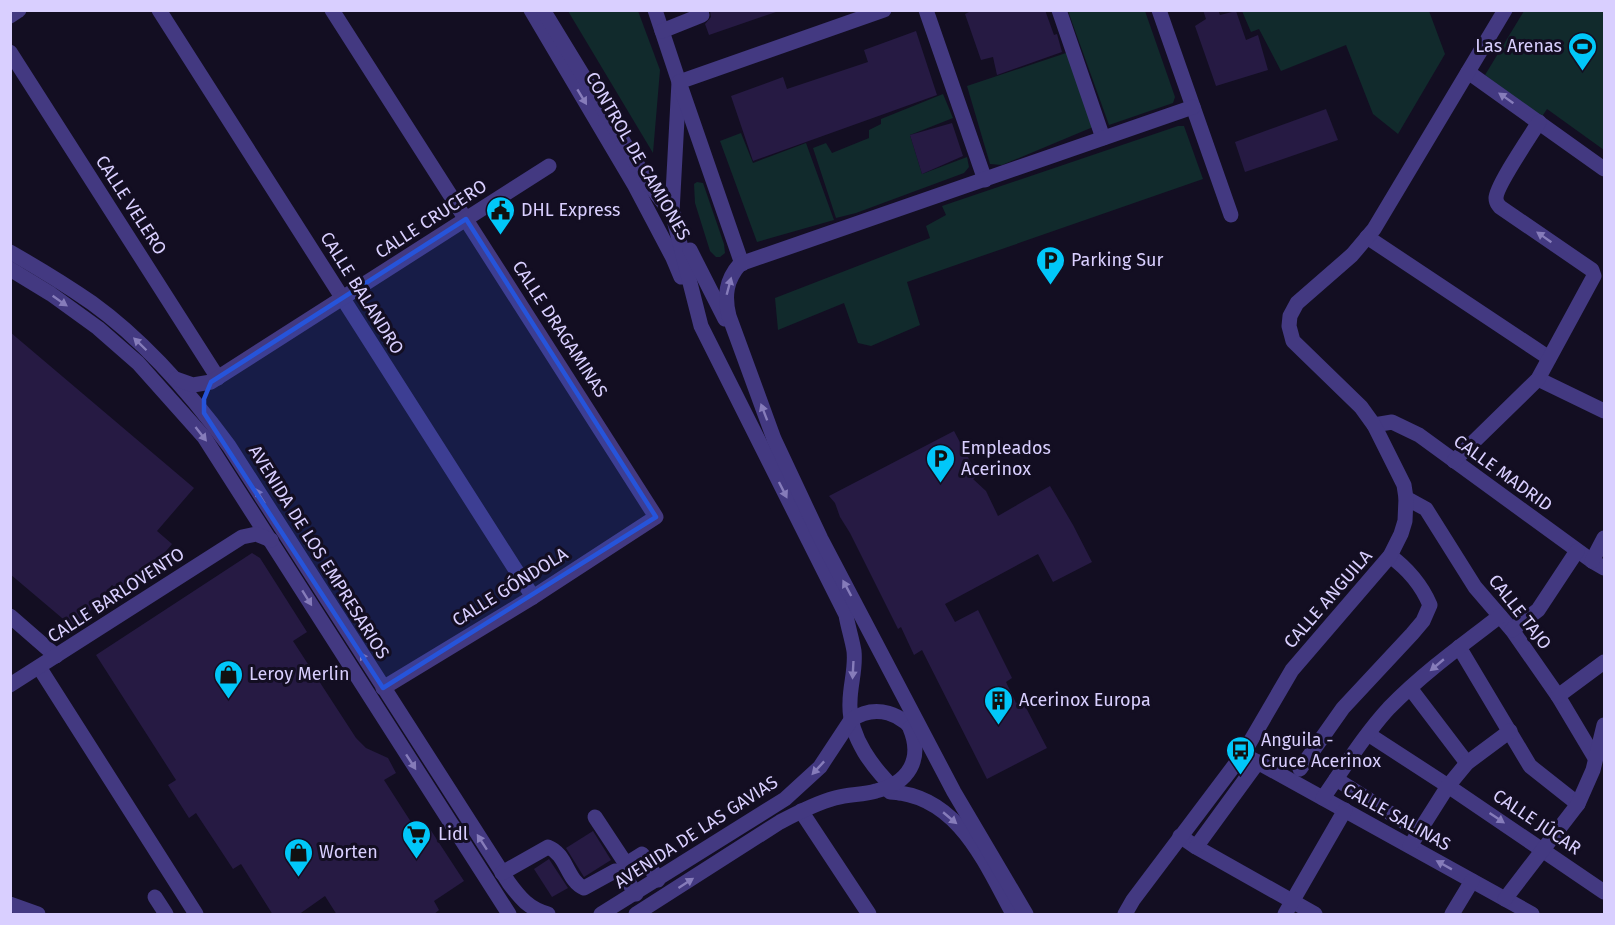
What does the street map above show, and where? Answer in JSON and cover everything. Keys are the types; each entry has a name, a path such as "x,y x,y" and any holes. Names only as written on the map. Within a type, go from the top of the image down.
{"street":[{"path":"10,16 19,10"},
{"name":"CALLE BALANDRO","path":"159,10 532,597"},
{"name":"CALLE DRAGAMINAS","path":"332,10 656,517"},
{"name":"CONTROL DE CAMIONES","path":"531,10 635,186 673,258 701,326"},
{"path":"543,10 651,187 672,212 713,300 742,351"},
{"path":"655,10 741,264"},
{"path":"679,82 884,10"},
{"path":"926,10 985,180"},
{"path":"1059,10 1103,138"},
{"path":"1159,10 1231,215"},
{"path":"1505,10 1367,237 1549,358"},
{"path":"662,31 702,15"},
{"name":"CALLE VELERO","path":"10,52 215,380"},
{"path":"1468,72 1605,169"},
{"path":"679,82 672,212 701,326 718,364 846,615 854,651 854,670 849,702 851,720 859,743 876,768 895,789 927,802 960,826 990,872 1013,915"},
{"path":"1026,915 921,730 821,539 774,439 729,316 725,301 727,287 733,273 741,264 1193,107"},
{"path":"1454,461 1538,379 1593,279 1592,270 1500,207 1496,200 1496,195 1539,122"},
{"name":"CALLE CRUCERO","path":"215,380 549,166"},
{"name":"CALLE ANGUILA","path":"1120,915 1243,754 1292,670 1390,556 1401,534 1405,521 1406,498 1397,467 1374,425 1361,407 1293,341 1288,326 1297,303 1352,255 1367,237"},
{"name":"AVENIDA DE LOS EMPRESARIOS","path":"10,252 94,305 134,338 174,378 204,413 229,446 502,873 522,901 531,908 548,915"},
{"name":"AVENIDA DE LOS EMPRESARIOS","path":"10,269 51,294 98,328 138,363 204,437 509,915"},
{"path":"174,378 193,385 215,380"},
{"path":"1538,379 1605,411"},
{"path":"204,413 204,399 215,380"},
{"name":"CALLE MADRID","path":"1374,425 1392,422 1419,435 1598,565"},
{"name":"CALLE TAJO","path":"1406,498 1426,509 1475,587 1512,630 1558,696 1598,767"},
{"path":"242,537 250,525 252,511"},
{"name":"CALLE GÓNDOLA","path":"382,688 532,597 656,517"},
{"path":"242,537 256,534 271,540"},
{"name":"CALLE BARLOVENTO","path":"10,685 242,537"},
{"path":"1598,565 1605,538"},
{"path":"1512,630 1538,610 1577,551"},
{"path":"1300,769 1343,708 1423,621 1430,605 1427,596 1402,565 1390,556"},
{"path":"10,616 56,656"},
{"path":"1323,798 1368,734 1388,710 1410,688 1500,616"},
{"path":"865,623 879,665 908,723 916,746 914,761 895,789"},
{"path":"1459,647 1530,766 1578,804"},
{"path":"1558,696 1605,662"},
{"path":"39,667 193,913"},
{"path":"1410,688 1467,763"},
{"path":"851,720 867,712 879,711 893,714 908,723 917,735 948,793 972,822"},
{"name":"AVENIDA DE LAS GAVIAS","path":"601,915 785,799 820,767 851,720"},
{"path":"1410,846 1448,786 1467,763 1509,731"},
{"path":"1505,899 1578,804 1598,767 1603,732"},
{"name":"CALLE JÚCAR","path":"1368,734 1605,892"},
{"name":"CALLE SALINAS","path":"1243,754 1532,915"},
{"path":"1196,847 1258,762"},
{"path":"1336,779 1420,832"},
{"name":"AVENIDA DE LAS GAVIAS","path":"636,915 780,822 801,811 834,798 895,789"},
{"path":"1288,908 1345,810"},
{"path":"801,811 869,915"},
{"path":"595,817 636,894"},
{"path":"1180,836 1288,908 1315,915"},
{"path":"502,873 549,847 555,850 578,885 584,888 624,868 642,854 658,880"},
{"path":"1452,915 1472,881"},
{"path":"155,897 166,915"},
{"name":"CALLE ANGUILA","path":"1125,915 1133,900"},
{"path":"10,904 38,915"}],"highlighted area":[{"path":"466,219 656,517 383,688 204,413 204,399 211,382"}],"green space":[{"path":"568,11 638,11 660,70 653,153"},
{"path":"1068,11 1145,11 1175,97 1173,103 1109,125"},
{"path":"1242,11 1429,11 1445,54 1398,134 1373,114 1346,45 1281,71 1259,29 1251,32"},
{"path":"1524,11 1604,11 1604,150 1547,109 1541,118 1485,75"},
{"path":"1069,52 1093,127 1002,165 990,164 967,86"},
{"path":"943,94 953,118 910,135 922,174 967,157 969,167 964,173 856,213 836,218 813,148 826,143 832,153 869,138 869,130 881,124 881,119"},
{"path":"1178,126 1184,126 1203,179 907,282 920,325 871,346 858,343 844,303 778,330 775,298 930,238 926,226 946,215 942,206"},
{"path":"741,133 753,163 806,143 834,220 757,242 720,141"},
{"path":"703,183 724,244 725,253 720,257 716,257 710,251 695,203 694,184"}],"building":[{"path":"710,10 775,10 776,12 709,35 705,24 711,17"},
{"path":"973,10 1045,10 1054,35 1057,34 1062,52 997,75 993,57 981,60 965,14"},
{"path":"1203,10 1218,10 1220,15 1236,11 1246,40 1258,35 1268,70 1216,86 1195,26 1206,19"},
{"path":"916,31 937,95 753,161 731,96 783,77 787,89 868,62 864,50"},
{"path":"1326,109 1338,140 1245,172 1235,142"},
{"path":"952,123 963,156 922,174 910,135"},
{"path":"10,332 194,488 157,531 172,544 127,597 112,585 75,629 10,574"},
{"path":"954,431 978,476 973,479 986,491 998,516 1050,486 1092,562 1053,582 1038,554 945,604 955,622 978,610 1012,678 1006,682 1016,703 1022,700 1047,748 987,779 922,650 914,655 901,627 898,629 835,503 829,496"},
{"name":"Leroy Merlin","path":"252,553 260,558 307,632 293,641 356,738 366,748 388,758 396,773 384,780 420,836 430,829 464,881 434,901 439,910 433,915 337,915 325,896 298,915 273,915 241,864 233,869 196,813 189,818 168,785 176,780 96,655"},
{"path":"593,831 611,860 584,877 566,848"},
{"path":"549,859 568,888 552,897 534,869"}],"place":[{"name":"Las Arenas","path":"1583,72"},
{"name":"DHL Express","path":"500,236"},
{"name":"Parking Sur","path":"1050,286"},
{"name":"Empleados Acerinox","path":"940,484"},
{"name":"Leroy Merlin","path":"228,700"},
{"name":"Acerinox Europa","path":"998,726"},
{"name":"Anguila - Cruce Acerinox","path":"1240,776"},
{"name":"Lidl","path":"417,860"},
{"name":"Worten","path":"298,878"}]}
